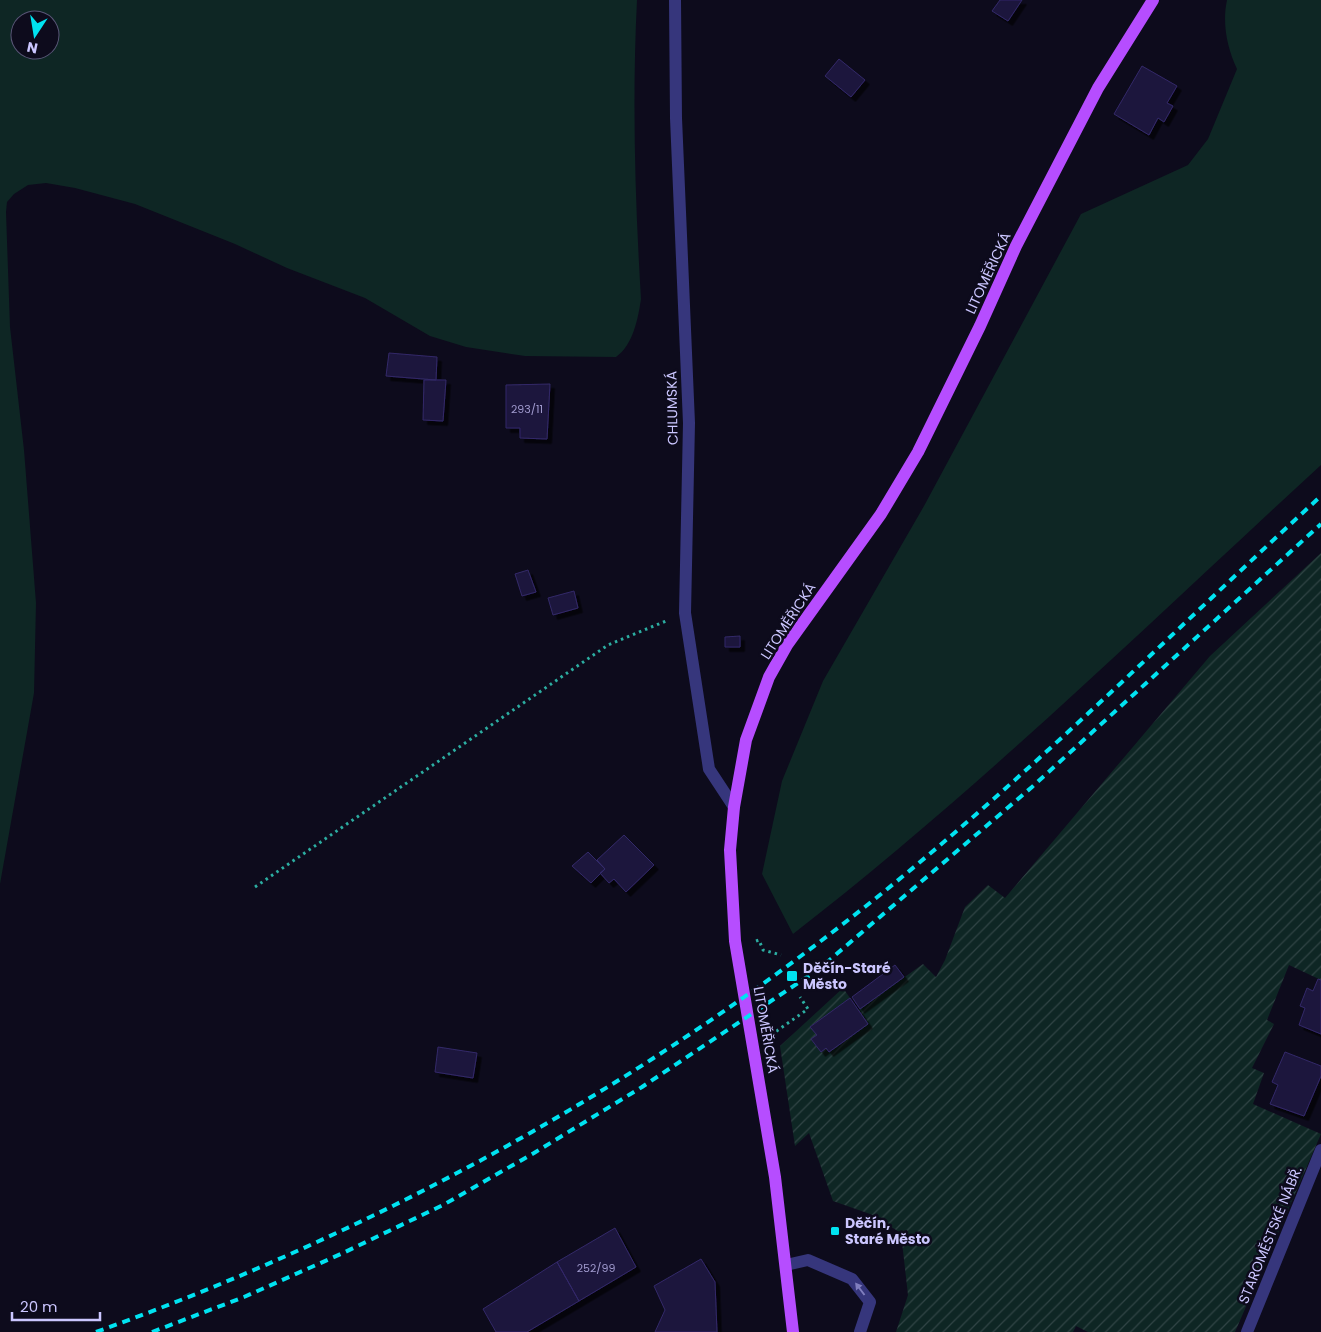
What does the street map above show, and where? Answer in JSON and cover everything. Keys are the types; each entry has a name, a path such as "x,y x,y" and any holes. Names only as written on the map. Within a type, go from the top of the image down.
{"main road":[{"name":"LITOMĚŘICKÁ","path":"793,1332 775,1176 754,1047 735,951 730,850 734,807 746,740 769,677 787,645 891,499 918,452 980,326 1016,246 1098,88 1153,0"}],"street":[{"name":"CHLUMSKÁ","path":"675,0 676,118 689,423 685,613 709,769 734,807"},
{"name":"STAROMĚSTSKÉ NÁBŘ.","path":"1247,1332 1321,1150"},
{"path":"786,1265 808,1260 852,1279 870,1302 860,1332"}],"path":[{"path":"255,887 608,645 685,613"},
{"path":"754,1047 808,1009 800,996"}],"green space":[{"path":"0,0 637,0 635,150 641,299 631,339 616,357 525,356 466,347 430,336 365,298 287,268 235,244 135,204 75,188 46,183 28,185 14,194 7,202 10,327 24,450 36,603 34,693 0,884"},
{"path":"1227,0 1321,0 1321,465 996,764 862,879 793,934 762,874 782,781 823,681 924,506 1081,214 1188,165 1208,139 1237,69 1226,35"},
{"path":"1321,553 1321,980 1289,965 1267,1020 1274,1024 1252,1068 1264,1073 1253,1104 1321,1134 1235,1332 1088,1332 1076,1326 1073,1332 896,1332 908,1295 901,1233 870,1214 833,1201 809,1133 795,1146 780,1046 843,988 850,998 811,1026 817,1035 811,1039 821,1052 826,1048 829,1052 868,1024 858,1010 923,964 936,977 945,960 965,907 988,885 1005,898 1210,656"}],"building":[{"path":"1000,0 1022,0 1008,21 992,11"},
{"path":"839,59 865,80 851,97 825,76"},
{"path":"1142,66 1177,86 1167,103 1173,106 1164,122 1158,118 1149,135 1114,114"},
{"path":"389,353 437,357 436,380 386,376"},
{"path":"424,380 446,380 443,421 423,420"},
{"path":"550,384 547,439 520,438 520,428 506,428 506,385"},
{"path":"528,570 536,592 522,596 515,574"},
{"path":"574,591 578,608 553,615 548,598"},
{"path":"740,636 740,647 725,647 725,637"},
{"path":"624,835 654,865 626,892 614,879 609,883 600,873 605,869 597,860"},
{"path":"588,852 605,869 591,883 572,866"},
{"path":"895,965 904,977 860,1009 852,997"},
{"path":"1318,979 1321,980 1321,1034 1299,1025 1305,1008 1300,1006 1307,988 1313,991"},
{"path":"850,998 868,1024 829,1052 826,1048 821,1052 811,1039 817,1035 810,1027"},
{"path":"438,1047 477,1053 473,1078 435,1072"},
{"path":"1285,1052 1321,1066 1321,1076 1304,1116 1270,1104 1278,1085 1272,1082"},
{"path":"615,1228 636,1267 579,1301 557,1262"},
{"path":"701,1259 715,1282 717,1332 655,1332 665,1310 654,1286"},
{"path":"557,1262 579,1301 527,1332 496,1332 483,1309"}],"railway":[{"path":"96,1332 203,1291 308,1246 410,1197 510,1144 607,1087 702,1026 795,960 886,890 942,843 1052,746 1321,496"},
{"path":"152,1332 244,1297 343,1253 443,1205 534,1153 642,1087 819,969 1032,787 1321,524"}],"place":[{"name":"Děčín-Staré Město","path":"792,976"},
{"name":"Děčín, Staré Město","path":"835,1231"}]}
